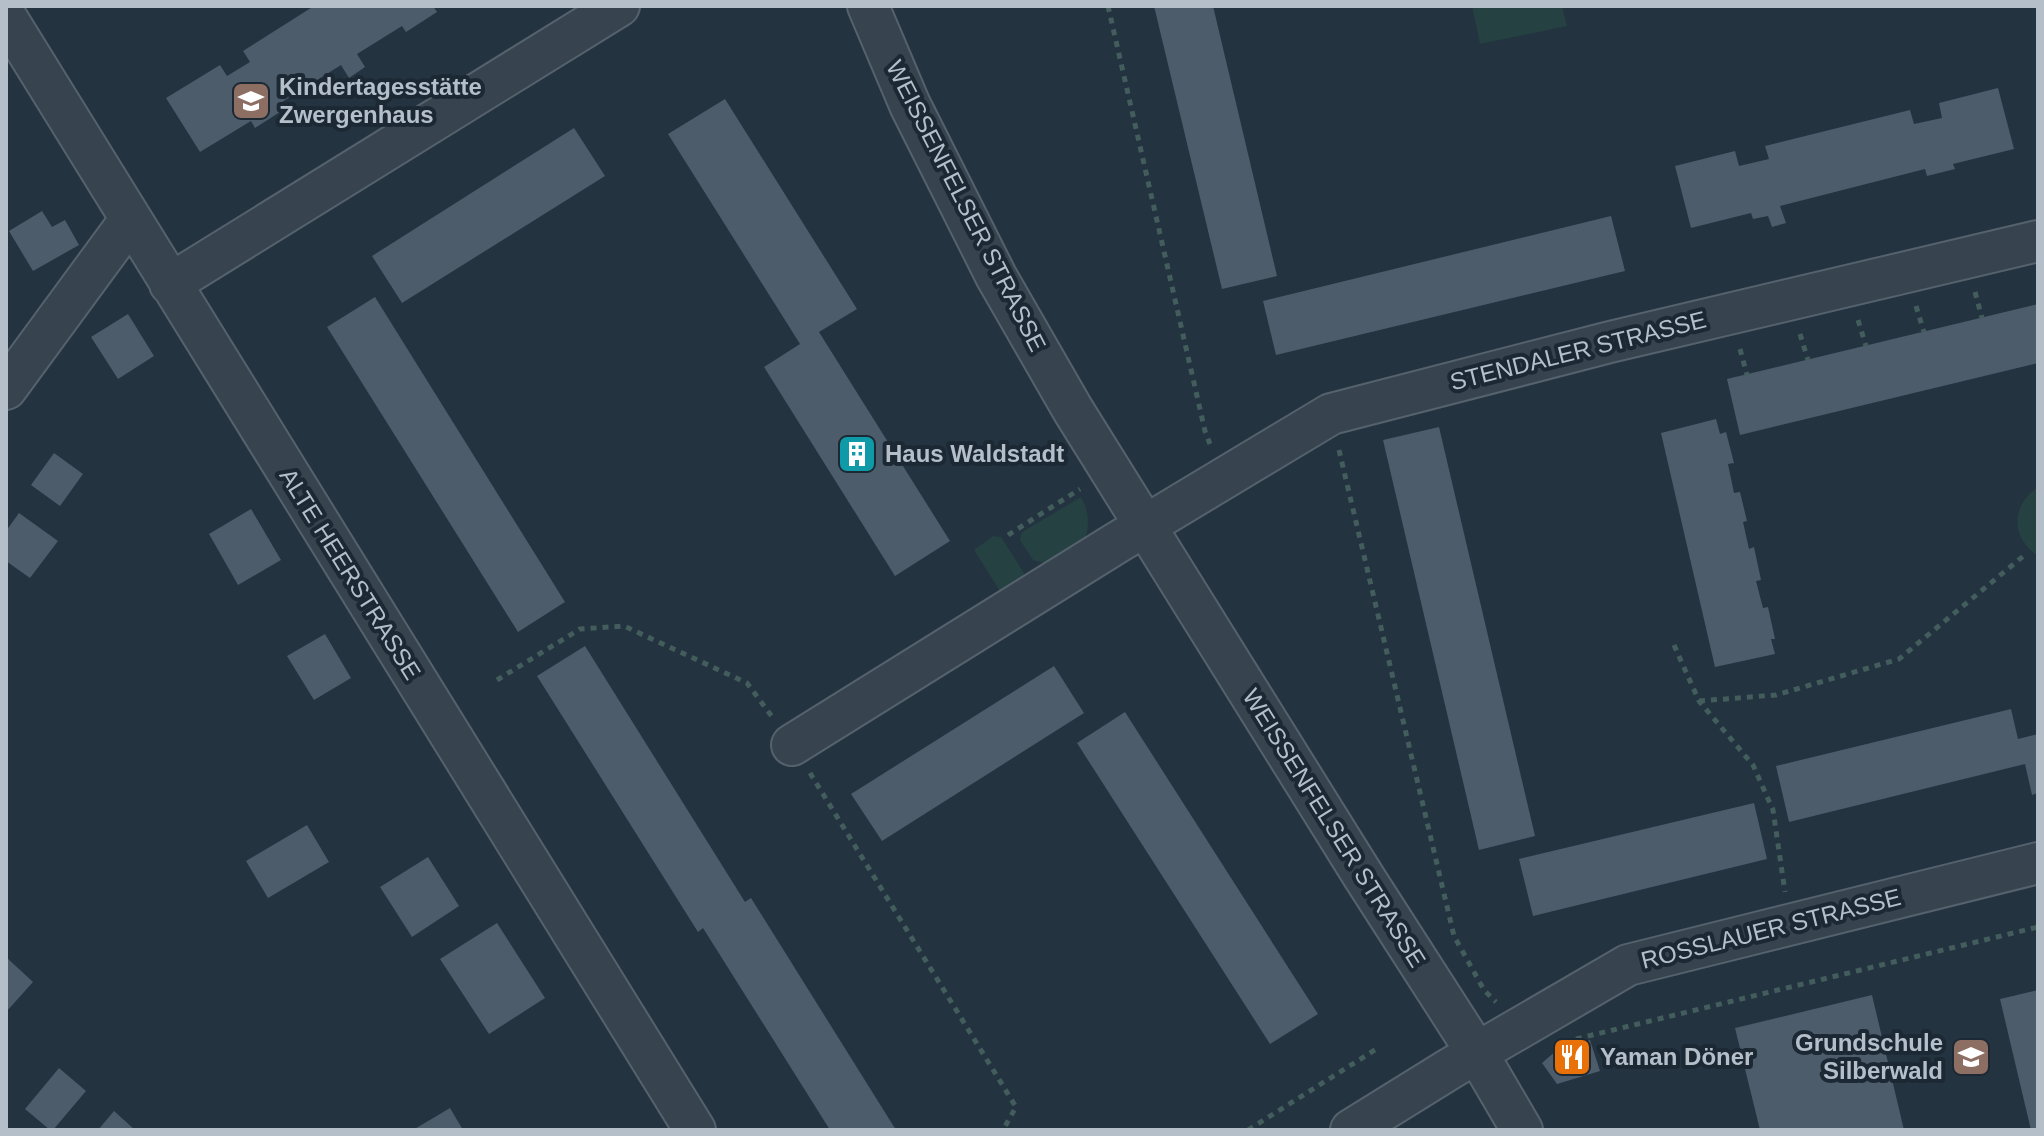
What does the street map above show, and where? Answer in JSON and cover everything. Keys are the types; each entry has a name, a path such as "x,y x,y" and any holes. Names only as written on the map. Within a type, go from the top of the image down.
{"street":[{"path":"170,284 619,6"},
{"name":"WEISSENFELSER STRASSE","path":"868,6 910,105 996,276 1080,423 1425,975 1477,1053 1522,1130"},
{"name":"ALTE HEERSTRASSE","path":"6,17 695,1130"},
{"path":"6,389 130,220"},
{"name":"STENDALER STRASSE","path":"1145,526 1331,414 1610,342 2038,241"},
{"path":"792,745 1145,526"},
{"name":"ROSSLAUER STRASSE","path":"1351,1130 1628,965 2038,863"}],"path":[{"path":"1108,6 1205,431 1224,477"},
{"path":"1977,300 1982,318"},
{"path":"1919,315 1924,332"},
{"path":"1861,329 1866,346"},
{"path":"1802,340 1808,360"},
{"path":"1742,357 1747,375"},
{"path":"1331,414 1454,936 1484,990 1510,1016 1517,1029"},
{"path":"1008,535 1080,489"},
{"path":"1699,701 1776,695 1899,659 2027,553"},
{"path":"497,680 580,629 624,626 747,683 792,745 1016,1107 1003,1130"},
{"path":"1674,645 1699,701 1753,765 1773,810 1789,925"},
{"path":"1567,1041 2038,927"},
{"path":"1248,1130 1378,1048"}],"green space":[{"path":"1472,6 1562,6 1567,26 1480,44"},
{"path":"2038,487 2038,556 2022,540 2017,522 2023,503"},
{"path":"1081,497 1087,511 1088,525 1081,546 1054,566 1033,560 1020,540 1022,532"},
{"path":"993,536 1001,537 1024,573 1026,582 1003,596 974,550"}],"building":[{"path":"314,6 433,6 437,12 406,32 402,26 357,54 365,67 349,78 341,65 279,104 283,110 255,128 251,121 200,152 166,98 220,65 227,76 250,62 243,51"},
{"path":"1154,6 1213,6 1277,276 1222,289"},
{"path":"1998,88 2014,149 1953,164 1955,169 1927,176 1925,169 1780,206 1786,223 1772,227 1768,216 1753,219 1751,213 1691,228 1675,166 1735,151 1739,166 1769,159 1765,146 1910,110 1914,124 1942,118 1939,103"},
{"path":"725,99 857,309 819,332 950,541 895,576 764,367 800,344 668,134"},
{"path":"574,128 605,176 402,303 372,256"},
{"path":"42,211 52,227 65,220 79,245 33,271 9,231"},
{"path":"1611,216 1625,271 1276,355 1263,301"},
{"path":"375,297 565,602 518,632 327,327"},
{"path":"2038,304 2038,363 1740,435 1727,379"},
{"path":"128,314 154,356 118,379 91,337"},
{"path":"1716,419 1720,434 1726,432 1734,463 1728,464 1734,493 1740,492 1747,521 1743,522 1749,549 1754,547 1761,580 1756,581 1763,608 1768,607 1775,654 1715,667 1661,433"},
{"path":"1439,427 1535,836 1479,850 1383,440"},
{"path":"54,453 83,474 60,506 31,485"},
{"path":"251,509 281,560 238,585 209,534"},
{"path":"19,513 58,541 30,578 6,561 6,531"},
{"path":"325,634 351,678 314,700 287,656"},
{"path":"585,646 745,902 751,898 896,1130 830,1130 703,928 698,932 537,676"},
{"path":"1054,666 1084,713 882,841 851,794"},
{"path":"2011,709 2018,739 2038,734 2038,793 2032,795 2025,764 1789,822 1776,766"},
{"path":"1125,712 1318,1014 1270,1044 1077,743"},
{"path":"1754,803 1767,859 1533,916 1519,859"},
{"path":"307,825 329,862 268,898 246,861"},
{"path":"428,857 459,906 412,937 380,887"},
{"path":"497,923 545,998 489,1034 440,959"},
{"path":"6,957 33,982 6,1012"},
{"path":"2038,990 2038,1130 2031,1130 2000,999"},
{"path":"1872,995 1904,1130 1760,1130 1735,1028"},
{"name":"Yaman Döner","path":"1590,1040 1600,1071 1557,1084 1542,1063 1557,1050"},
{"path":"59,1068 86,1091 50,1130 25,1109"},
{"path":"450,1108 463,1130 413,1130"},
{"path":"114,1111 135,1130 98,1130"}],"place":[{"name":"Kindertagesstätte Zwergenhaus","path":"251,101"},
{"name":"Haus Waldstadt","path":"857,454"},
{"name":"Yaman Döner","path":"1572,1057"},
{"name":"Grundschule Silberwald","path":"1971,1057"}]}
